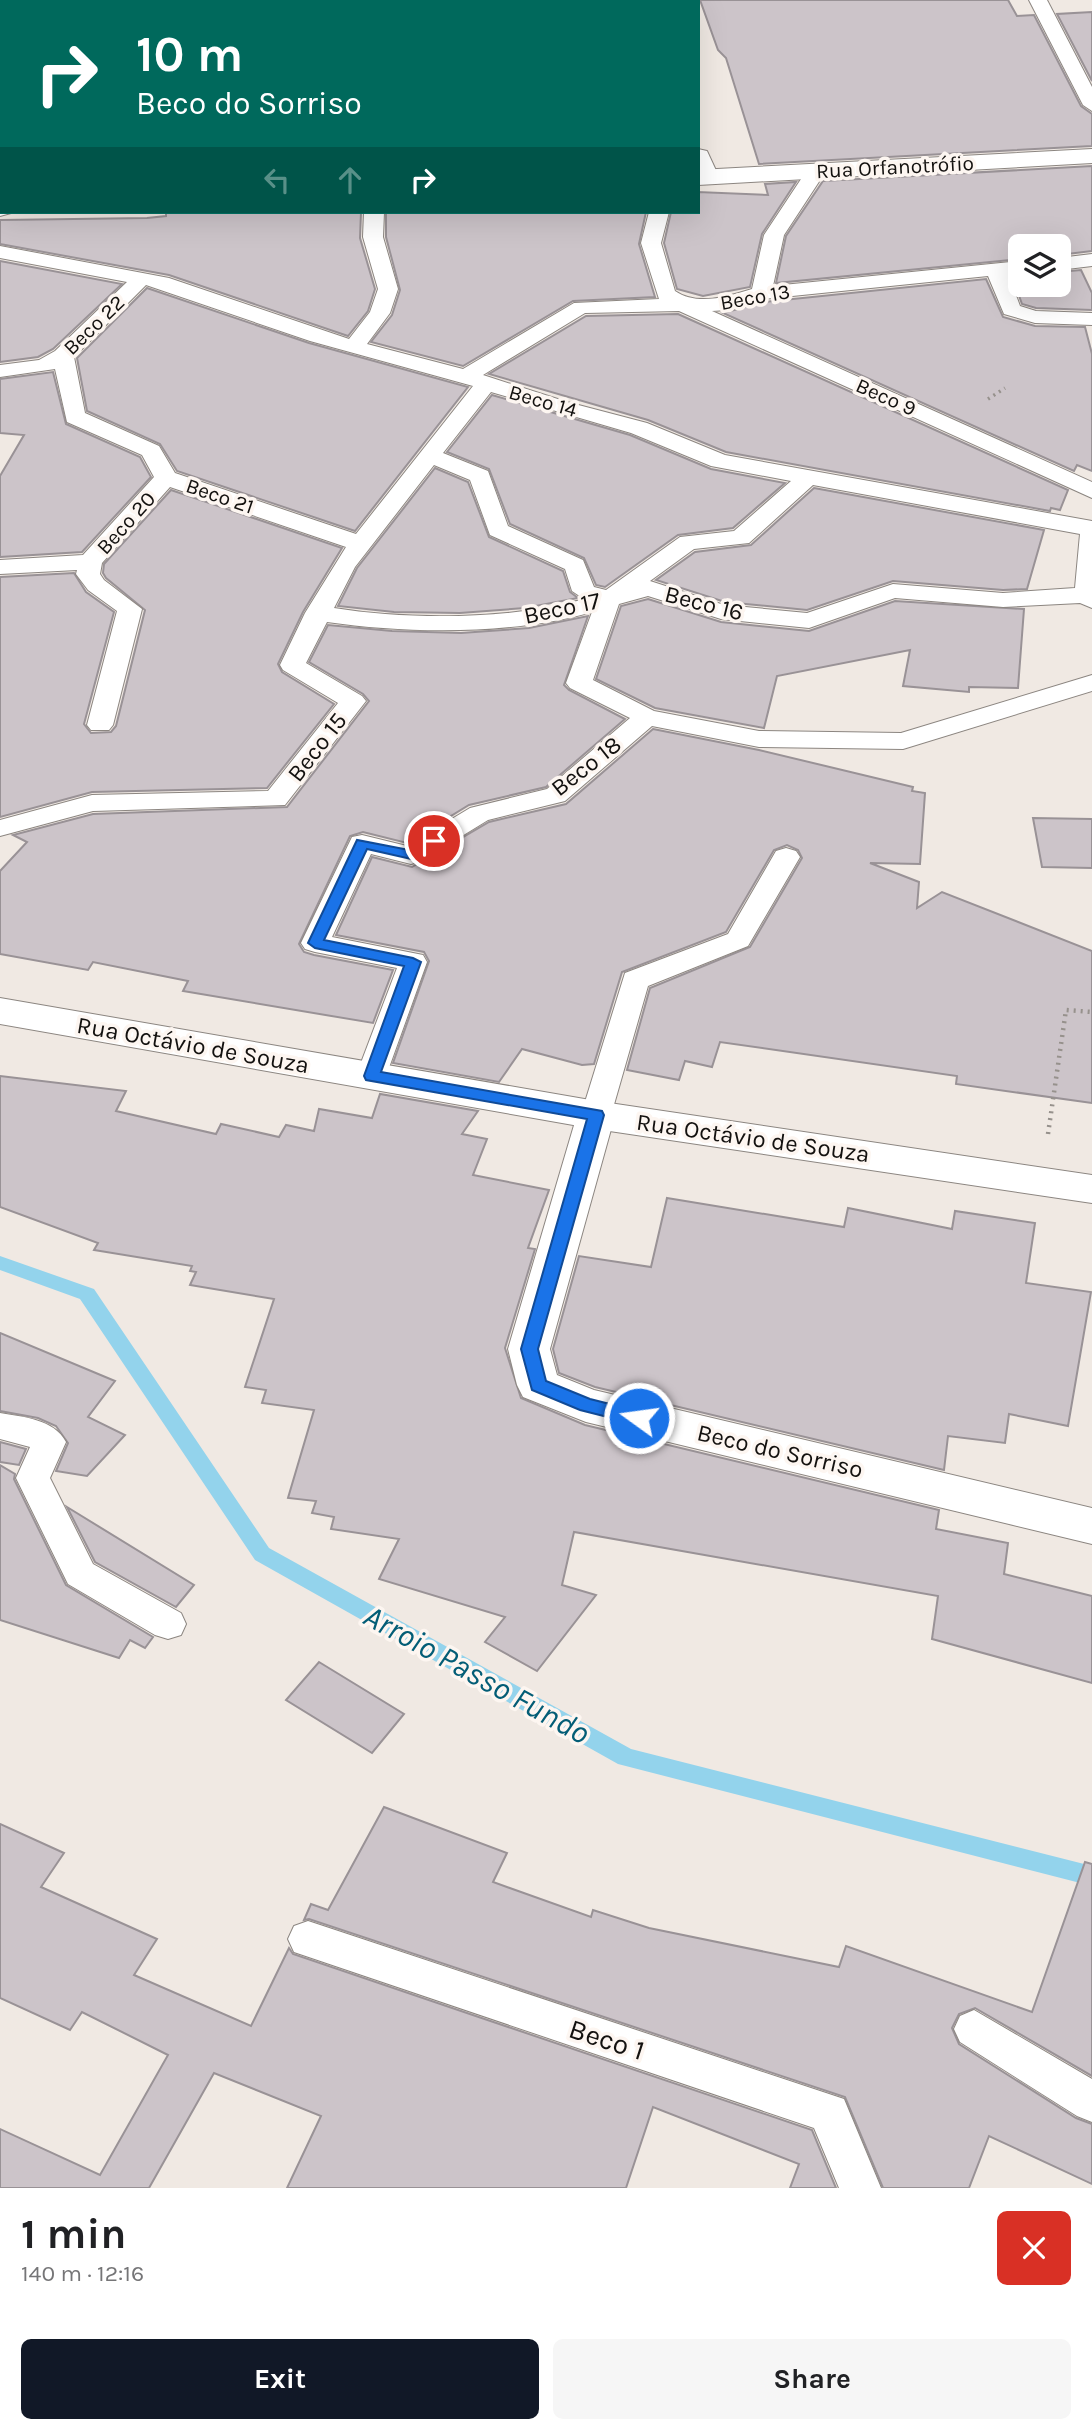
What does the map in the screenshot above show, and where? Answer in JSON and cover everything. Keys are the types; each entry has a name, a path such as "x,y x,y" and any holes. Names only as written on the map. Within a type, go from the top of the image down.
{"street":[{"name":"Rua Orfanotrófio","path":"701,170 816,171 1092,156"},
{"name":"Rua Octávio de Souza","path":"0,1011 596,1115 1092,1189"},
{"name":"Beco do Sorriso","path":"596,1115 529,1349 538,1385 586,1405 1092,1526"}],"lane":[{"path":"1038,0 1092,105"},
{"path":"761,293 774,235 816,171"},
{"path":"354,347 380,313 388,289 373,237 374,214"},
{"path":"658,214 651,243 665,295 680,304"},
{"name":"Beco 14","path":"0,252 162,282 317,338 476,380 639,428 719,461 1092,529"},
{"path":"1071,263 1092,260"},
{"name":"Beco 13","path":"476,380 581,307 727,304 761,293 1008,268"},
{"path":"996,269 1011,310 1035,317 1092,319"},
{"name":"Beco 22","path":"0,371 44,366 63,356 142,278"},
{"name":"Beco 9","path":"680,304 1092,491"},
{"name":"Beco 21","path":"63,356 75,417 151,451 166,478 361,544"},
{"name":"Beco 15","path":"0,828 92,803 276,799 353,701 292,665 344,565 431,456 476,380"},
{"path":"431,456 480,476 498,530 575,565 584,591 609,599"},
{"name":"Beco 17","path":"317,613 376,622 505,620 558,614 609,599 688,542 741,538 809,477"},
{"name":"Beco 20","path":"0,567 90,562 166,478"},
{"path":"1089,598 1092,529"},
{"path":"90,562 88,574 96,585 130,609 100,725"},
{"name":"Beco 16","path":"609,599 649,588 721,612 809,621 893,591 1003,600 1089,598"},
{"name":"Beco 18","path":"372,1076 413,962 315,943 362,843 411,855 480,814 556,795 647,717 579,683 609,599"},
{"path":"647,717 759,739 903,741 1092,683"},
{"path":"596,1115 635,980 738,940 786,857"},
{"path":"0,1426 32,1432 48,1442 33,1478 80,1574 168,1624"},
{"name":"Beco 1","path":"308,1939 829,2113 860,2188"},
{"path":"974,2029 1092,2102"}],"path":[{"path":"1042,1180 1066,1010 1092,1012"}],"building":[{"path":"700,0 1008,0 1017,16 1034,15 1081,106 1092,114 1092,146 759,164 726,58 718,50"},
{"path":"1092,12 1092,81 1057,14"},
{"path":"1092,166 1092,251 1071,254 1071,234 1008,234 1008,260 776,283 786,236 823,181"},
{"path":"796,182 762,234 750,287 703,296 677,289 664,243 671,214 700,214 700,192 768,195 765,184"},
{"path":"361,214 360,238 375,289 368,311 348,336 169,275 0,244 0,220"},
{"path":"386,214 646,214 639,244 655,297 573,301 463,366 371,342 392,315 400,290 386,237"},
{"path":"0,261 122,284 53,349 38,357 0,362"},
{"path":"1081,270 1092,293 1092,310 1036,308 1022,304 1020,297 1071,297 1071,271"},
{"path":"986,279 1003,317 1035,326 1085,327 1092,354 1092,471 1077,465 1074,471 723,313 764,302"},
{"path":"147,288 309,343 468,387 355,531 177,471 160,444 87,411 77,358"},
{"path":"678,314 1068,490 1060,510 1051,508 1050,511 726,452 648,420 489,374 586,316"},
{"path":"53,372 66,424 140,457 151,477 82,552 0,557 0,476 24,435 0,433 0,379"},
{"path":"492,395 630,435 711,469 785,483 733,528 678,535 605,587 596,585 584,558 510,524 489,469 447,452"},
{"path":"435,468 468,482 489,537 563,571 570,592 578,598 525,608 460,613 394,612 338,606 357,568"},
{"path":"814,488 1044,530 1027,589 1003,590 893,581 807,610 725,602 656,580 695,552 751,545"},
{"path":"171,490 342,548 303,612 278,664 282,672 334,704 267,788 92,792 0,817 0,577 74,573 86,592 114,612 84,724 91,733 111,732 116,726 145,610 106,578 103,573 104,564"},
{"path":"648,599 721,622 809,631 895,601 1024,609 1018,688 969,687 969,692 903,686 910,650 777,676 764,728 655,708 596,679 621,606"},
{"path":"588,616 564,685 625,719 546,787 469,805 407,843 363,832 350,836 299,944 304,952 314,955 393,970 373,1023 183,991 188,981 93,962 88,970 0,954 0,871 27,842 13,835 93,814 287,807 369,701 363,694 309,662 328,625 392,631 461,633 529,628"},
{"path":"653,729 759,750 913,787 912,791 925,793 920,864 870,863 919,882 917,908 942,892 1092,951 1092,1103 956,1084 957,1076 720,1042 712,1067 685,1061 679,1080 627,1070 650,988 750,947 802,858 798,850 787,845 774,850 726,932 622,972 594,1064 582,1065 522,1049 499,1082 393,1063 429,961 424,952 336,935 372,857 412,867 489,822 566,804"},
{"path":"1033,818 1092,819 1092,868 1042,867"},
{"path":"0,1076 126,1091 116,1111 216,1134 221,1124 279,1137 286,1125 314,1131 319,1109 372,1118 380,1094 478,1111 462,1134 487,1139 473,1175 549,1190 528,1248 535,1249 505,1348 521,1398 585,1425 939,1510 936,1529 1008,1543 1004,1574 1092,1596 1092,1683 932,1639 938,1596 574,1532 562,1585 596,1595 537,1671 485,1642 505,1617 379,1579 399,1539 331,1529 334,1517 312,1513 316,1501 288,1498 314,1410 262,1403 266,1390 245,1387 274,1299 190,1285 196,1272 190,1271 192,1266 94,1250 98,1243 0,1207"},
{"path":"667,1198 844,1227 848,1208 952,1229 955,1211 1035,1223 1026,1283 1091,1292 1068,1426 1009,1414 1005,1443 948,1436 944,1470 595,1387 559,1373 553,1349 579,1256 651,1267"},
{"path":"0,1333 115,1381 88,1417 125,1435 87,1476 56,1471 68,1443 56,1426 38,1418 0,1411"},
{"path":"0,1442 26,1449 19,1465 0,1462"},
{"path":"0,1465 15,1474 14,1479 66,1585 153,1637 145,1648 130,1640 119,1658 0,1620"},
{"path":"67,1507 194,1585 176,1607 95,1562"},
{"path":"319,1662 404,1714 372,1753 286,1700"},
{"path":"384,1807 507,1853 493,1882 591,1917 593,1910 649,1928 839,1967 846,1946 1032,2012 1085,1862 1092,1864 1092,2076 975,2008 959,2014 952,2028 959,2044 1076,2118 1092,2124 1092,2184 989,2136 969,2188 883,2188 845,2097 309,1919 304,1920 311,1904 328,1910"},
{"path":"0,1824 64,1853 41,1887 157,1939 134,1975 251,2026 289,1948 293,1954 812,2130 836,2188 790,2188 799,2164 653,2107 626,2188 287,2188 321,2116 214,2073 149,2188 0,2188 0,2129 100,2175 168,2055 82,2012 70,2030 0,1998"}],"waterway":[{"name":"Arroio Passo Fundo","path":"0,1263 87,1294 262,1554 626,1757 1092,1876"}],"route":[{"path":"434,841 411,855 362,843 315,943 413,962 372,1076 596,1115 529,1349 538,1385 586,1405 639,1418"}]}
